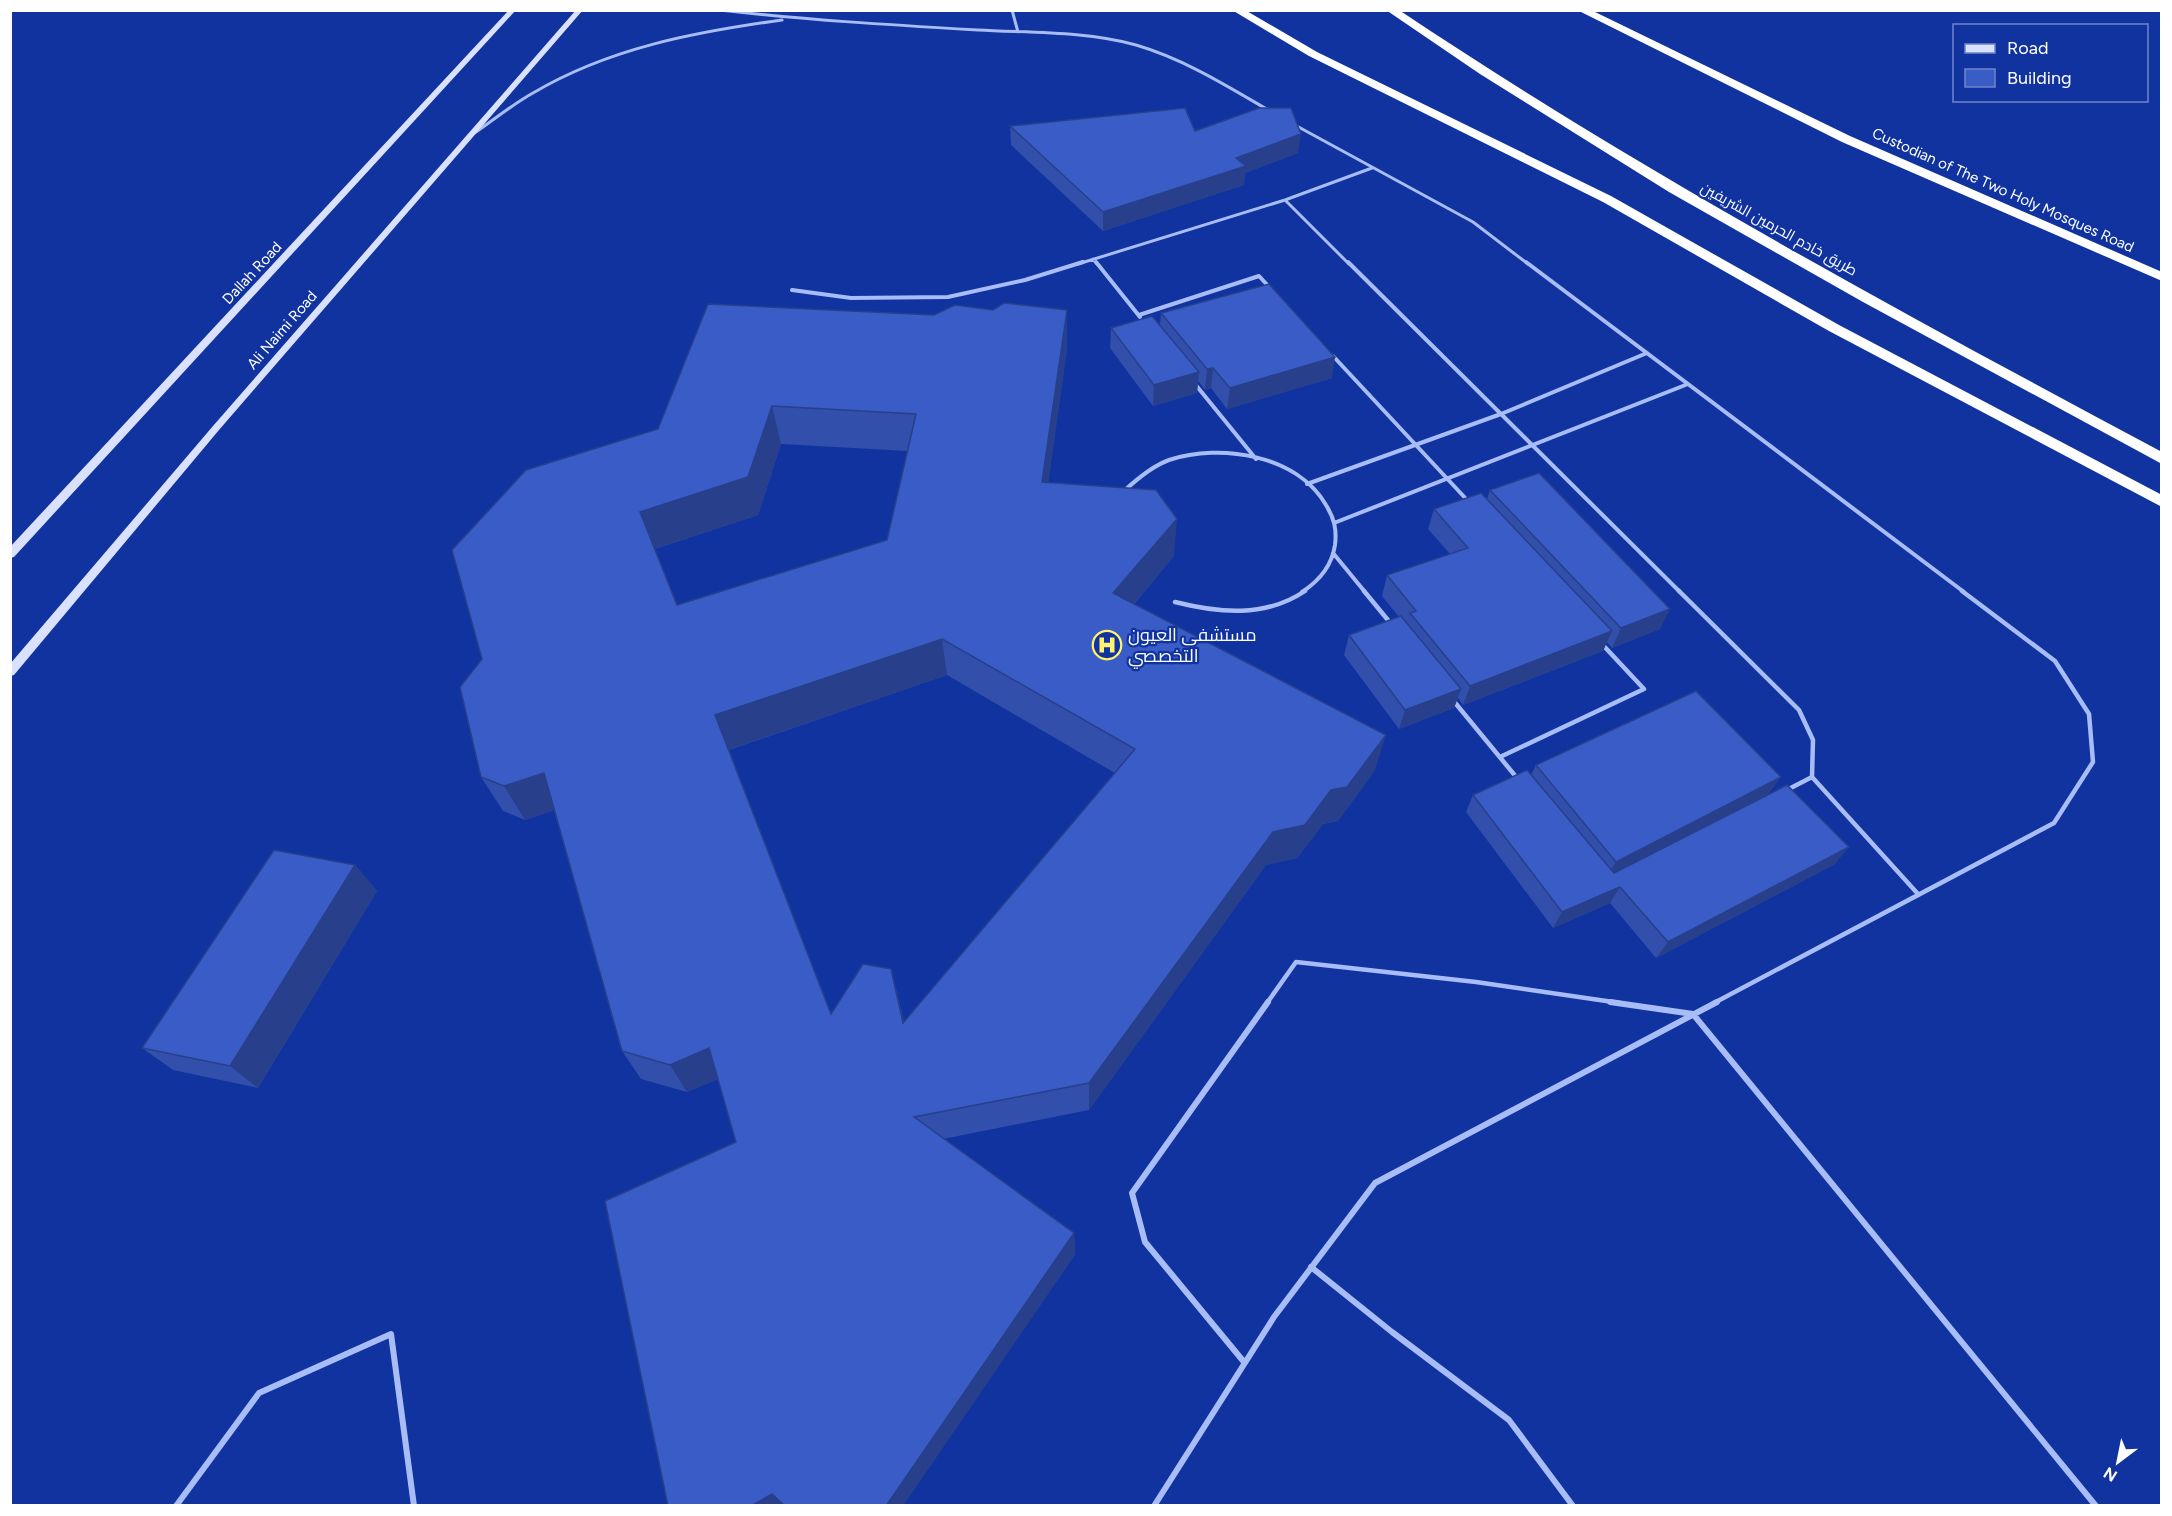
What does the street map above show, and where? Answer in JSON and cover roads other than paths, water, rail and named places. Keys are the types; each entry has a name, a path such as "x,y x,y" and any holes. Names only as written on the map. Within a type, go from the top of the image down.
{"highway":[{"path":"1237,10 1313,54 1607,199 1834,328 2162,502"},
{"name":"طريق خادم الحرمين الشريفين","path":"1391,10 1476,69 1693,200 1945,342 2162,459"},
{"path":"1582,10 1846,139"},
{"name":"Custodian of The Two Holy Mosques Road","path":"1846,139 2162,264"},
{"name":"Custodian of The Two Holy Mosques Road","path":"1846,139 2162,277"}],"main road":[{"name":"Dallah Road","path":"10,554 513,10"},
{"name":"Ali Naimi Road","path":"10,672 216,428 580,10"}],"lane":[{"path":"720,10 790,19 1108,39 1136,45 1195,69 1279,116"},
{"path":"1012,10 1018,32"},
{"path":"471,135 538,89 618,53 665,39 711,29 790,19"},
{"path":"1154,1506 1274,1317 1375,1183 2054,823 2093,762 2089,714 2055,661 1473,222 1289,122"},
{"path":"792,290 851,298 948,297 1025,280 1285,200 1372,168"},
{"path":"1285,200 1800,710 1813,740 1812,777 1918,894"},
{"path":"1093,259 1146,324"},
{"path":"1138,315 1259,276 1275,293"},
{"path":"1330,352 1471,504"},
{"path":"1308,484 1501,414 1647,353"},
{"path":"1190,378 1256,459"},
{"path":"1334,523 1688,384"},
{"path":"1119,500 1123,492 1142,474 1170,460 1201,453 1234,454 1268,461 1296,475 1319,494 1334,523 1337,542 1329,566 1310,587 1282,603 1248,611 1210,611 1175,602"},
{"path":"1333,553 1394,627"},
{"path":"1500,757 1644,689 1597,639"},
{"path":"1447,692 1522,784"},
{"path":"1781,793 1812,777"},
{"path":"1244,1362 1145,1242 1132,1193 1296,962 1476,982 1693,1014 2096,1506"},
{"path":"1311,1267 1392,1332 1509,1420 1573,1506"},
{"path":"176,1506 259,1393 391,1334 414,1506"}],"place":[{"name":"مستشفى العيون التخصصي","path":"1107,645"}]}
